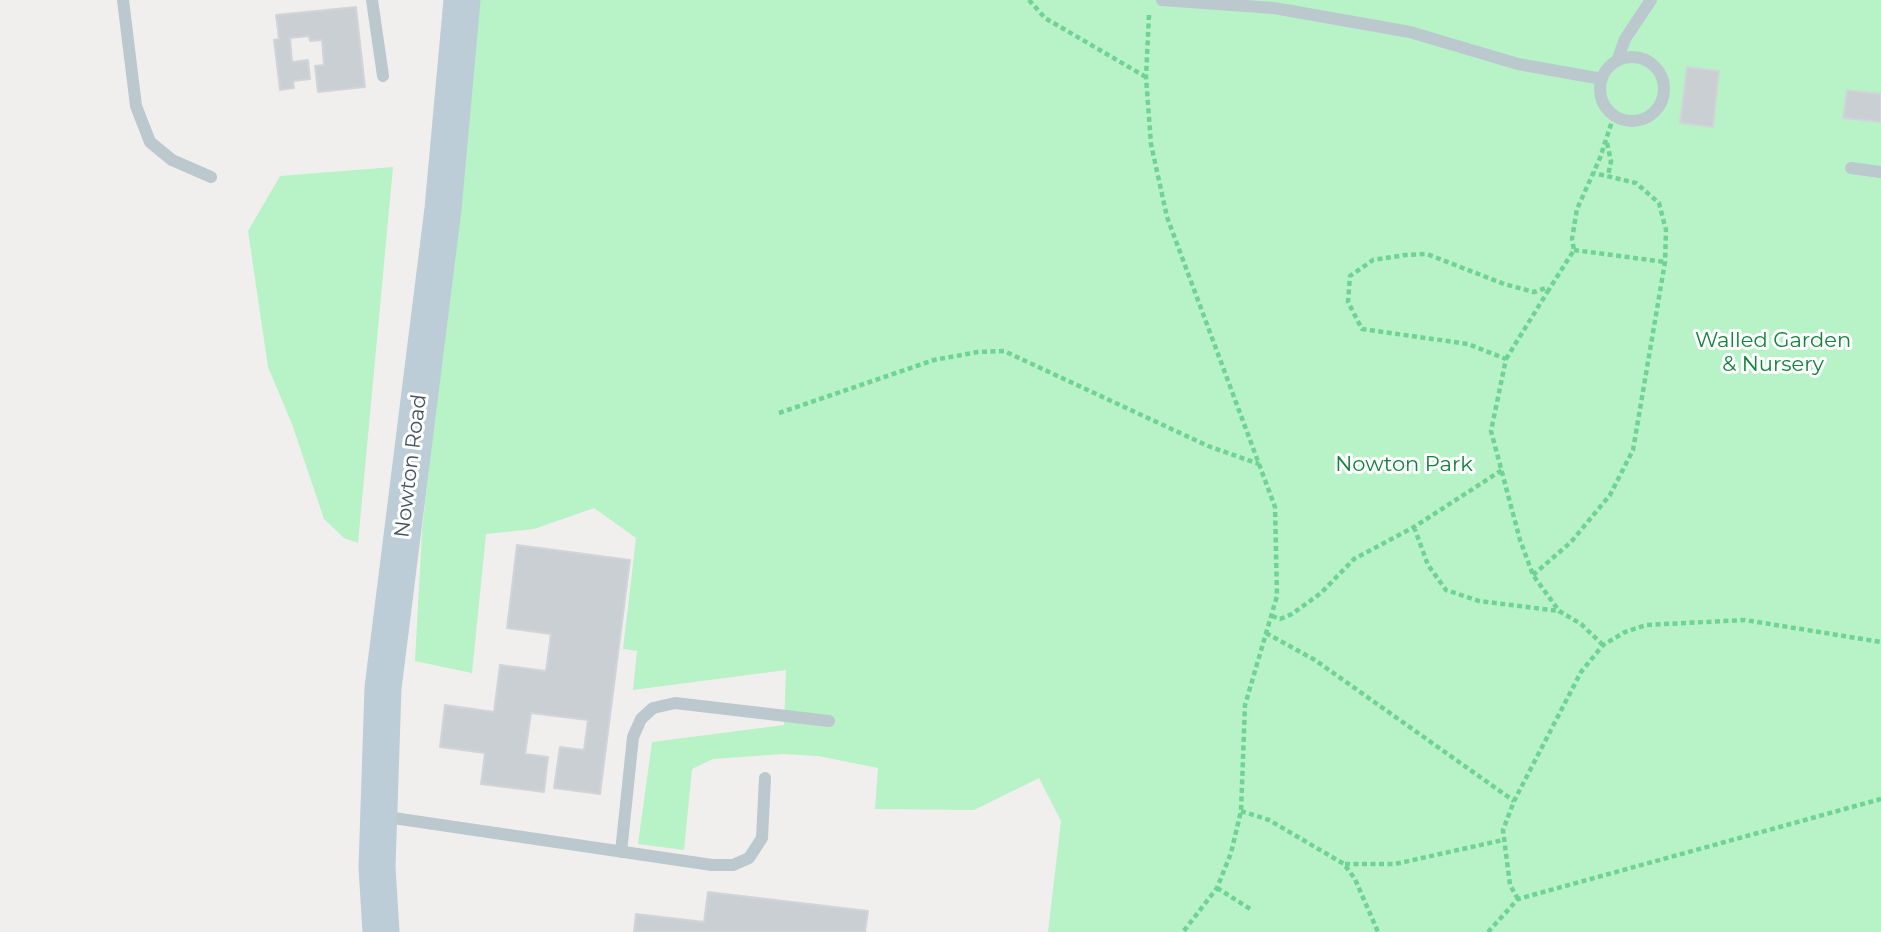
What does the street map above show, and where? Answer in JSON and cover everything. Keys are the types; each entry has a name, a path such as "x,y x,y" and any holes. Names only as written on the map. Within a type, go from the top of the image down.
{"street":[{"name":"Nowton Road","path":"381,932 377,867 383,688 443,209 462,0"}],"lane":[{"path":"123,0 136,106 150,142 172,160 211,177"},
{"path":"372,0 383,76"},
{"path":"1161,0 1273,8 1396,30 1518,64 1602,79"},
{"path":"1617,61 1627,58 1647,61 1655,67 1664,85 1660,106 1644,119 1624,120 1614,115 1602,99 1602,79 1617,61 1625,39 1651,0"},
{"path":"1851,168 1881,172"},
{"path":"621,852 633,737 641,719 653,708 675,703 829,722"},
{"path":"379,816 712,865 733,865 749,858 762,838 765,778"}],"path":[{"path":"1029,0 1045,18 1146,77"},
{"path":"1149,13 1146,77 1151,144 1167,217 1275,507 1276,596 1245,705 1241,811 1231,853 1217,888 1183,932"},
{"path":"1559,611 1533,575 1520,540 1491,431 1506,359 1574,250 1572,239 1577,209 1594,173 1614,115"},
{"path":"1606,140 1611,161 1608,176"},
{"path":"1533,575 1571,542 1610,495 1633,450 1665,262 1666,229 1659,203 1636,183 1594,173"},
{"path":"1574,250 1665,262"},
{"path":"1506,359 1468,344 1362,328 1348,302 1350,276 1373,260 1427,254 1504,284 1534,292 1546,288 1548,291"},
{"path":"779,412 934,360 978,352 1004,351 1208,446 1259,464"},
{"path":"1272,616 1280,619 1292,614 1321,593 1354,559 1414,527 1502,470"},
{"path":"1414,527 1428,565 1446,590 1479,601 1559,611 1581,624 1604,645"},
{"path":"1518,899 1510,885 1503,830 1514,801 1581,672 1604,645 1625,632 1646,625 1745,620 1881,642"},
{"path":"1266,633 1326,668 1514,801"},
{"path":"1488,932 1518,899 1881,799"},
{"path":"1241,811 1269,820 1344,864 1355,879 1378,932"},
{"path":"1344,864 1395,864 1503,840"},
{"path":"1217,888 1252,910"}],"green space":[{"name":"Nowton Park","path":"480,0 1881,0 1881,932 1048,932 1061,821 1039,778 974,810 875,809 878,768 818,756 783,754 713,759 692,769 684,850 638,844 652,742 784,725 786,670 633,690 637,651 623,649 636,538 594,508 534,529 486,534 472,673 415,661 422,531"},
{"path":"393,167 358,543 344,538 324,519 292,424 268,367 248,231 280,176"}],"building":[{"path":"356,7 365,87 318,92 315,66 324,65 322,40 310,41 309,36 290,38 292,62 308,60 310,79 293,81 294,88 280,90 274,40 279,39 276,15"},
{"path":"1687,67 1719,71 1713,127 1680,123"},
{"path":"1847,90 1881,94 1881,122 1843,118"},
{"path":"517,545 630,560 600,794 554,788 560,747 584,750 588,720 531,713 525,754 548,757 544,792 481,784 485,753 440,747 445,705 494,712 500,665 546,671 551,634 507,628"},
{"path":"708,892 868,911 865,932 634,932 636,914 704,922"}],"park label":[{"name":"Walled Garden & Nursery","path":"1773,353"}]}
